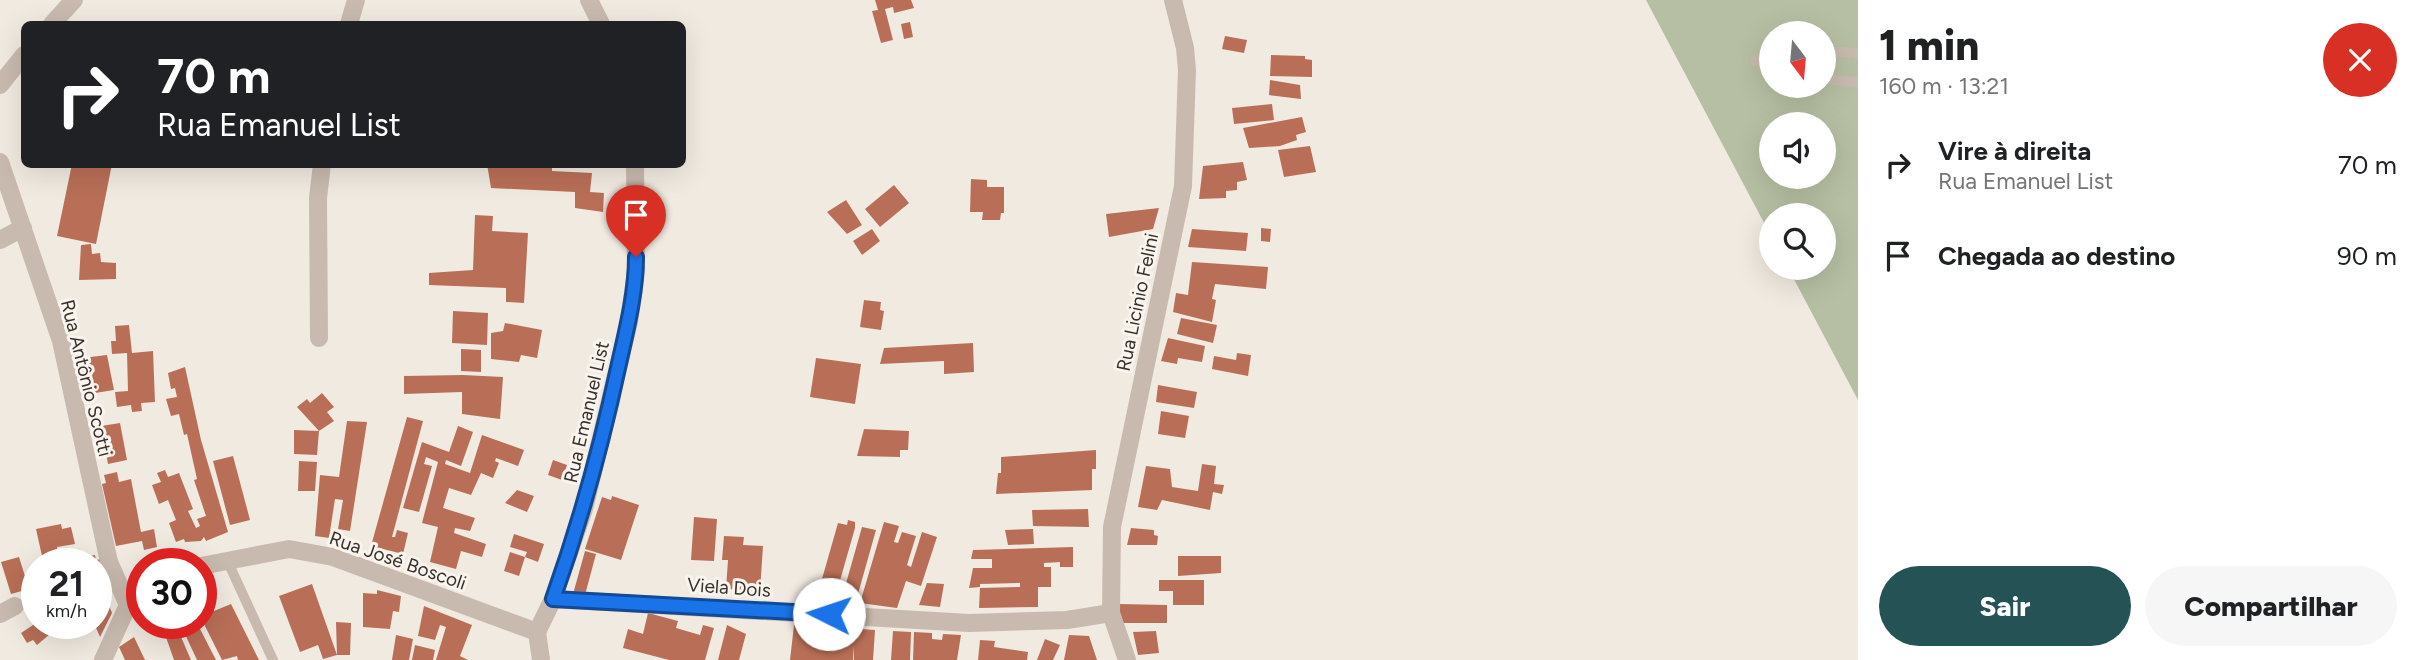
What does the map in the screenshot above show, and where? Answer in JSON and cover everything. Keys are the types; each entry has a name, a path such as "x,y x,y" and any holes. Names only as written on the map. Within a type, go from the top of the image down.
{"street":[{"path":"55,21 74,0"},
{"path":"350,21 356,0"},
{"path":"589,0 600,21"},
{"name":"Rua Licinio Felini","path":"1127,660 1111,612 1112,527 1183,186 1187,71 1185,48 1172,0"},
{"path":"0,85 21,59"},
{"name":"Rua Antônio Scotti","path":"0,162 61,341 109,562 126,588"},
{"path":"318,338 318,198 322,168"},
{"name":"Rua Emanuel List","path":"537,632 553,599 587,496 629,322 636,271 635,168"},
{"path":"0,240 23,228"},
{"name":"Rua José Boscoli","path":"217,562 289,549 333,557 537,632"},
{"name":"Viela Dois","path":"553,599 969,623 1067,620 1111,612"},
{"path":"103,660 126,618"},
{"path":"537,632 541,660"}],"lane":[{"path":"1836,52 1858,53"},
{"path":"1755,61 1759,61"},
{"path":"1836,80 1858,82"},
{"path":"227,560 273,660"}],"green space":[{"path":"1646,0 1858,0 1858,400 1794,280 1836,280 1836,203 1759,203 1759,213"}],"building":[{"path":"875,0 911,0 914,8 894,13 893,7 885,9 893,40 881,43 872,11 878,10"},
{"path":"910,22 913,37 904,39 901,24"},
{"path":"1225,36 1247,40 1244,53 1222,49"},
{"path":"1271,55 1305,56 1305,59 1312,60 1312,77 1270,76"},
{"path":"1270,80 1300,85 1301,99 1269,95"},
{"path":"1272,104 1274,120 1234,124 1232,108"},
{"path":"1302,117 1306,132 1296,135 1297,140 1280,146 1249,148 1243,128"},
{"path":"1310,146 1316,172 1284,177 1278,150"},
{"path":"1243,162 1247,180 1237,182 1237,190 1226,191 1226,198 1199,199 1203,166"},
{"path":"71,168 111,168 96,244 57,236"},
{"path":"488,168 552,168 552,171 592,173 590,192 604,193 603,212 575,208 575,192 491,188"},
{"path":"971,179 987,180 987,187 1004,187 1004,213 1001,213 1000,220 982,220 983,212 970,212"},
{"path":"894,185 909,203 880,227 865,209"},
{"path":"846,200 862,225 847,234 827,212"},
{"path":"1159,208 1153,229 1109,237 1106,214"},
{"path":"475,215 493,216 492,231 528,233 524,303 506,302 506,288 429,285 429,273 473,270"},
{"path":"1261,228 1271,229 1270,242 1261,241"},
{"path":"872,229 880,241 862,255 853,241"},
{"path":"1192,229 1248,233 1246,251 1188,247"},
{"path":"91,244 92,254 100,253 101,262 116,263 116,279 79,280 81,245"},
{"path":"1192,262 1268,267 1266,289 1215,284 1212,299 1216,300 1212,322 1173,312 1176,293 1188,295"},
{"path":"864,300 881,302 880,310 884,311 881,330 860,327"},
{"path":"453,311 488,313 487,345 452,343"},
{"path":"1181,318 1217,325 1213,343 1177,334"},
{"path":"505,323 542,330 537,358 521,355 519,362 491,359 491,333 503,331"},
{"path":"129,325 132,353 153,351 155,402 141,403 142,411 132,412 131,405 117,407 115,392 128,391 127,353 112,354 111,341 116,341 115,326"},
{"path":"1168,338 1205,346 1202,362 1178,358 1177,364 1161,361"},
{"path":"973,343 974,372 944,374 944,361 880,364 884,348"},
{"path":"461,349 481,350 481,372 461,371"},
{"path":"1237,353 1251,355 1248,376 1212,369 1214,356 1236,360"},
{"path":"107,355 114,390 95,393 94,383 80,385 74,359"},
{"path":"816,358 861,364 855,404 810,397"},
{"path":"185,367 201,440 228,532 206,541 204,537 201,541 185,542 184,539 176,542 169,523 176,520 168,500 159,504 152,485 161,482 157,473 165,470 168,477 179,473 193,509 188,511 196,528 200,526 197,519 206,516 194,480 197,479 187,434 184,435 179,414 171,416 166,399 177,397 175,388 171,389 168,373"},
{"path":"404,376 503,377 500,419 462,414 462,392 404,394"},
{"path":"1158,385 1197,392 1194,408 1156,402"},
{"path":"322,393 334,407 327,412 334,421 319,431 297,407 307,399 310,403"},
{"path":"1161,411 1189,416 1185,438 1158,434"},
{"path":"407,417 423,421 392,537 395,537 397,530 408,533 403,554 371,546"},
{"path":"347,421 367,422 350,531 338,529 343,500 335,499 329,538 315,536 320,475 339,477"},
{"path":"120,423 127,460 108,464 101,426"},
{"path":"458,426 473,432 461,466 446,460 445,464 470,473 482,435 524,450 518,466 496,458 495,461 499,463 493,478 481,473 471,495 449,488 443,508 475,518 470,531 455,528 454,533 486,544 482,557 461,551 456,569 430,562 438,527 422,523 438,462 426,457 424,464 432,466 419,512 403,508 422,442 449,452"},
{"path":"864,429 909,431 908,450 900,450 900,457 857,456"},
{"path":"294,430 319,431 317,455 294,454"},
{"path":"1096,450 1092,490 996,494 998,473 1001,473 1001,457"},
{"path":"233,456 250,520 230,525 213,461"},
{"path":"553,460 567,465 562,480 548,475"},
{"path":"299,461 317,462 315,491 298,491"},
{"path":"1202,464 1216,466 1214,484 1224,485 1222,494 1213,492 1210,510 1162,500 1157,510 1138,507 1146,466 1170,469 1172,487 1198,491"},
{"path":"117,472 119,482 131,479 141,532 154,529 157,547 144,548 142,541 116,546 102,484 106,483 104,475"},
{"path":"517,490 534,496 527,512 505,503"},
{"path":"612,496 639,505 621,560 585,549 602,497 611,500"},
{"path":"1088,509 1089,527 1033,526 1032,510"},
{"path":"694,517 717,519 714,561 691,560"},
{"path":"848,520 855,522 855,528 837,591 820,586 838,523 847,525"},
{"path":"884,522 899,526 894,542 898,543 902,532 916,536 907,565 911,567 922,532 937,537 921,586 906,581 897,608 860,603"},
{"path":"61,524 62,529 71,527 75,544 40,548 36,529"},
{"path":"862,527 876,530 856,601 842,598 839,608 818,604 822,590 843,594"},
{"path":"1131,528 1154,530 1154,535 1158,536 1157,545 1127,545"},
{"path":"1033,529 1034,544 1008,545 1005,530"},
{"path":"514,534 544,544 538,562 525,557 527,552 510,547"},
{"path":"724,536 744,537 743,545 763,546 760,591 726,589 728,560 722,560"},
{"path":"1073,547 1073,567 1060,567 1060,562 1044,563 1044,567 1051,567 1051,587 1038,587 1038,607 979,608 980,588 1020,587 1020,583 980,584 980,587 969,588 973,568 992,568 992,559 971,559 973,550"},
{"path":"585,551 596,554 585,595 573,594"},
{"path":"510,552 525,557 519,576 504,571"},
{"path":"1178,556 1221,556 1221,573 1178,576"},
{"path":"19,557 21,591 11,594 1,562"},
{"path":"1159,580 1204,580 1204,605 1173,605 1173,591 1159,591"},
{"path":"927,583 944,584 940,607 919,605"},
{"path":"312,584 337,655 323,659 318,645 300,652 279,596"},
{"path":"377,590 401,596 399,612 393,611 390,629 363,627 363,593 377,594"},
{"path":"231,604 259,660 238,660 237,656 222,660 212,639 217,639 217,610"},
{"path":"1120,604 1167,605 1167,623 1119,623"},
{"path":"424,606 472,625 460,656 468,660 436,660 446,627 440,625 435,640 418,636"},
{"path":"648,613 678,621 676,628 700,635 703,625 714,628 705,660 669,660 623,648 628,629 643,634"},
{"path":"336,622 351,623 350,655 337,655"},
{"path":"727,625 746,634 739,660 718,660"},
{"path":"794,625 813,626 811,642 815,642 816,626 875,630 873,660 854,660 854,646 853,660 790,660"},
{"path":"893,631 911,632 910,660 891,660"},
{"path":"1156,631 1159,653 1138,655 1133,632"},
{"path":"914,632 932,633 932,639 942,640 943,634 961,635 957,660 913,660"},
{"path":"396,635 413,639 409,660 392,660"},
{"path":"1069,635 1089,636 1097,660 1064,660"},
{"path":"25,639 44,639 37,645 33,640 27,643"},
{"path":"135,639 145,660 125,660 119,647"},
{"path":"167,639 182,639 191,660 174,660"},
{"path":"187,639 205,639 216,660 197,660"},
{"path":"1045,639 1060,645 1053,660 1037,660"},
{"path":"980,640 995,641 994,647 1028,652 1027,660 978,660"},
{"path":"415,645 435,650 433,660 412,660"}],"route":[{"path":"636,257 629,322 604,433 584,509 553,599 829,614"}]}
